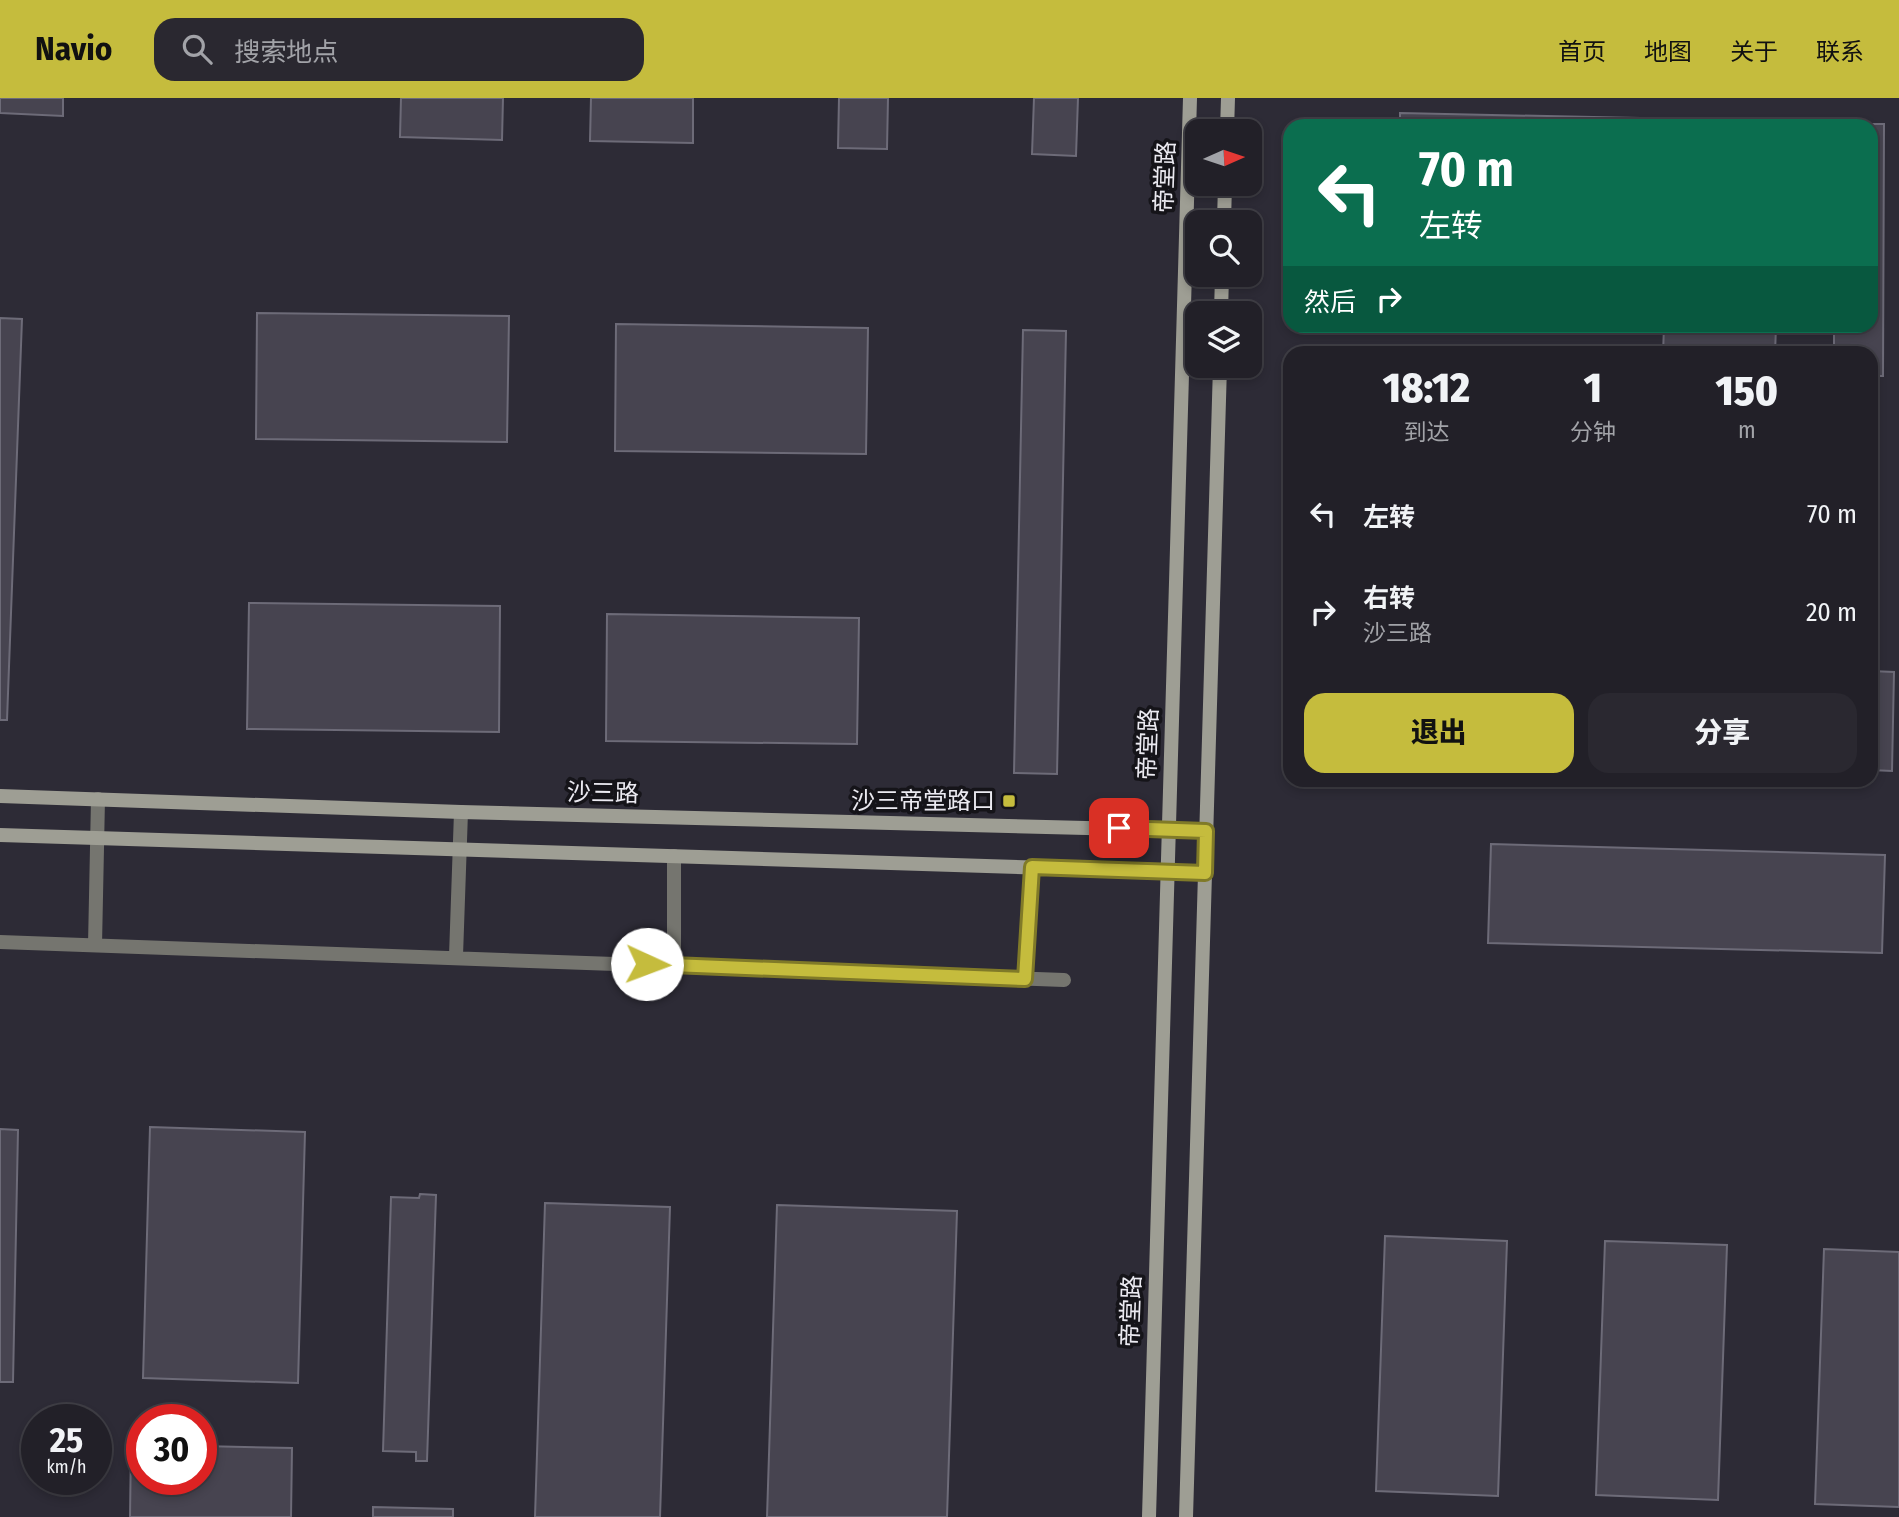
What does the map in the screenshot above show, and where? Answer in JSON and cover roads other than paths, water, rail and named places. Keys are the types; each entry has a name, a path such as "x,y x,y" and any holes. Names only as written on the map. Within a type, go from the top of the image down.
{"street":[{"name":"帝堂路","path":"1149,1517 1190,98"},
{"path":"1227,119 1228,98"},
{"path":"1186,1517 1220,378"},
{"name":"沙三路","path":"0,796 461,812 1206,831"},
{"path":"95,945 98,799"},
{"path":"456,957 461,812"},
{"path":"0,835 1205,873"},
{"path":"674,856 674,965"},
{"path":"1025,979 1032,867"},
{"path":"0,942 1064,980"}],"place":[{"name":"沙三帝堂路口","path":"1009,801"}]}
